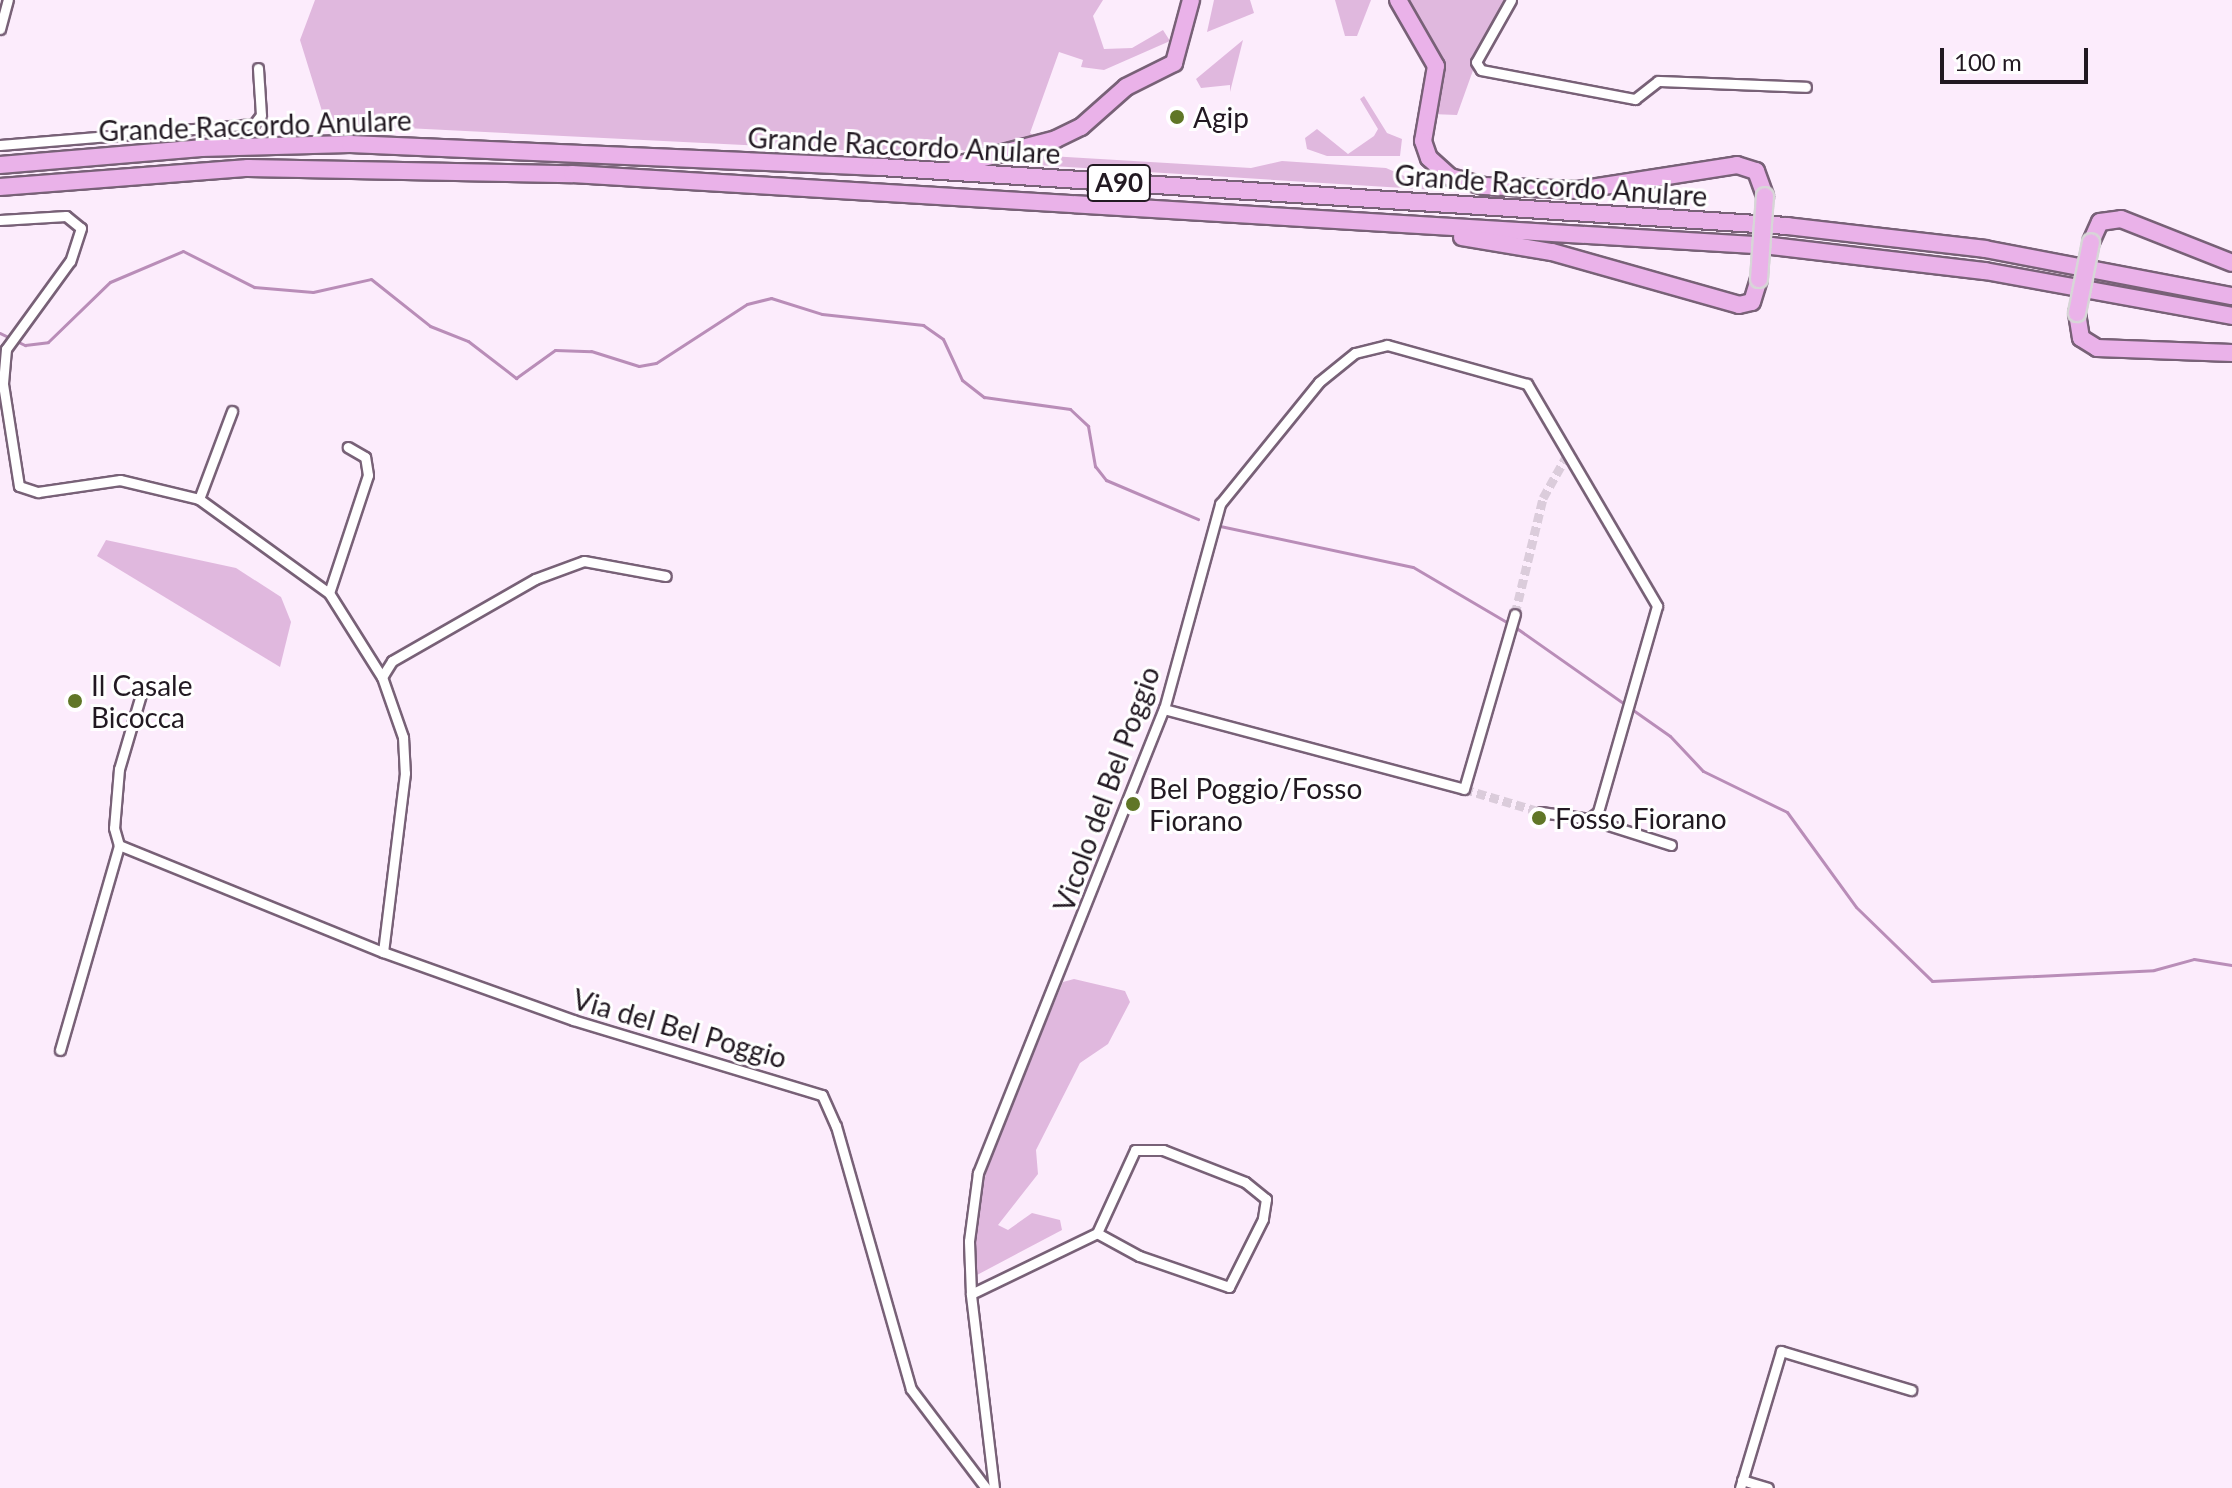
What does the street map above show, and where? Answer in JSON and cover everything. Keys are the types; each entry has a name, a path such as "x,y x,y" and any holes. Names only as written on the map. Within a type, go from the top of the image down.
{"highway":[{"path":"880,167 994,160 1081,127 1126,87 1174,63 1191,0"},
{"path":"1377,223 1552,252 1739,305 1752,302 1759,279 1765,196 1756,171 1737,165 1578,190 1484,186 1450,177 1429,158 1423,141 1436,66 1398,0"},
{"name":"Grande Raccordo Anulare","path":"0,165 201,148 350,144 880,167 1787,226 1985,249 2232,296"},
{"name":"Grande Raccordo Anulare","path":"0,187 248,168 418,167 1853,254 2014,275 2232,316"},
{"path":"2232,263 2121,219 2100,222 2091,242 2077,313 2081,338 2097,348 2232,353"}],"street":[{"path":"0,29 8,0"},
{"path":"1511,0 1476,62 1481,70 1639,100 1658,81 1806,87"},
{"path":"0,145 254,124 261,118 258,68"},
{"path":"0,220 66,216 81,228 70,261 10,347 3,384 19,486 38,492 120,480 199,499 329,593 382,677 403,737 405,773 383,952 119,845"},
{"name":"Vicolo del Bel Poggio","path":"994,1488 971,1294 969,1241 978,1173 1164,709 1220,504 1337,363 1387,345 1527,384 1570,450 1657,606 1598,812 1589,819"},
{"path":"199,499 232,411"},
{"path":"329,593 368,475 365,457 348,447"},
{"path":"382,677 392,661 535,579 584,561 666,576"},
{"path":"1164,709 1464,789 1515,614"},
{"path":"60,1050 119,845 114,828 119,769 142,691"},
{"path":"1541,812 1589,819 1671,845"},
{"name":"Via del Bel Poggio","path":"383,952 573,1020 822,1095 836,1126 911,1389 986,1488"},
{"path":"971,1294 1097,1233 1130,1154 1142,1149 1163,1150 1245,1182 1266,1199 1263,1219 1229,1287 1139,1256 1097,1233"},
{"path":"1768,1488 1741,1484 1781,1351 1911,1390"}],"shaded area":[{"path":"315,0 1103,0 1093,16 1104,49 1132,48 1163,30 1170,41 1104,70 1081,67 1083,60 1059,52 1030,133 1039,139 994,160 962,150 883,152 326,124 300,40"},
{"path":"1214,0 1250,0 1254,13 1207,32"},
{"path":"1335,0 1371,0 1357,36 1345,36"},
{"path":"1398,0 1511,0 1476,62 1457,115 1431,114 1436,83"},
{"path":"1243,40 1230,92 1230,85 1201,88 1196,79"},
{"path":"1364,96 1387,133 1402,139 1400,156 1327,156 1307,149 1305,138 1317,129 1348,154 1374,136 1378,129 1360,99"},
{"path":"1033,155 1251,168 1282,161 1386,168 1436,190 1003,163"},
{"path":"106,540 236,568 281,597 291,622 280,667 97,556"},
{"path":"1074,979 1125,991 1130,1002 1108,1044 1080,1063 1036,1150 1038,1174 998,1225 1008,1230 1032,1213 1060,1220 1062,1230 977,1275 975,1218 991,1153 1063,982"}],"waterway":[{"path":"0,333 25,345 48,342 110,282 183,251 254,287 313,292 371,279 430,326 468,341 516,378 555,350 591,351 639,366 656,363 747,304 771,298 822,314 923,325 943,339 962,380 984,397 1070,409 1088,426 1095,466 1106,480 1198,519"},
{"path":"1220,526 1413,567 1508,623"},
{"path":"1515,627 1670,736 1703,771 1787,812 1856,907 1932,981 2154,970 2194,959 2232,965"}],"tunnel":[{"path":"1515,614 1543,498 1570,450"},
{"path":"1464,789 1541,812"}],"place":[{"name":"Agip","path":"1177,117"},
{"name":"Il Casale Bicocca","path":"75,701"},
{"name":"Bel Poggio/Fosso Fiorano","path":"1133,804"},
{"name":"Fosso Fiorano","path":"1539,818"}]}
